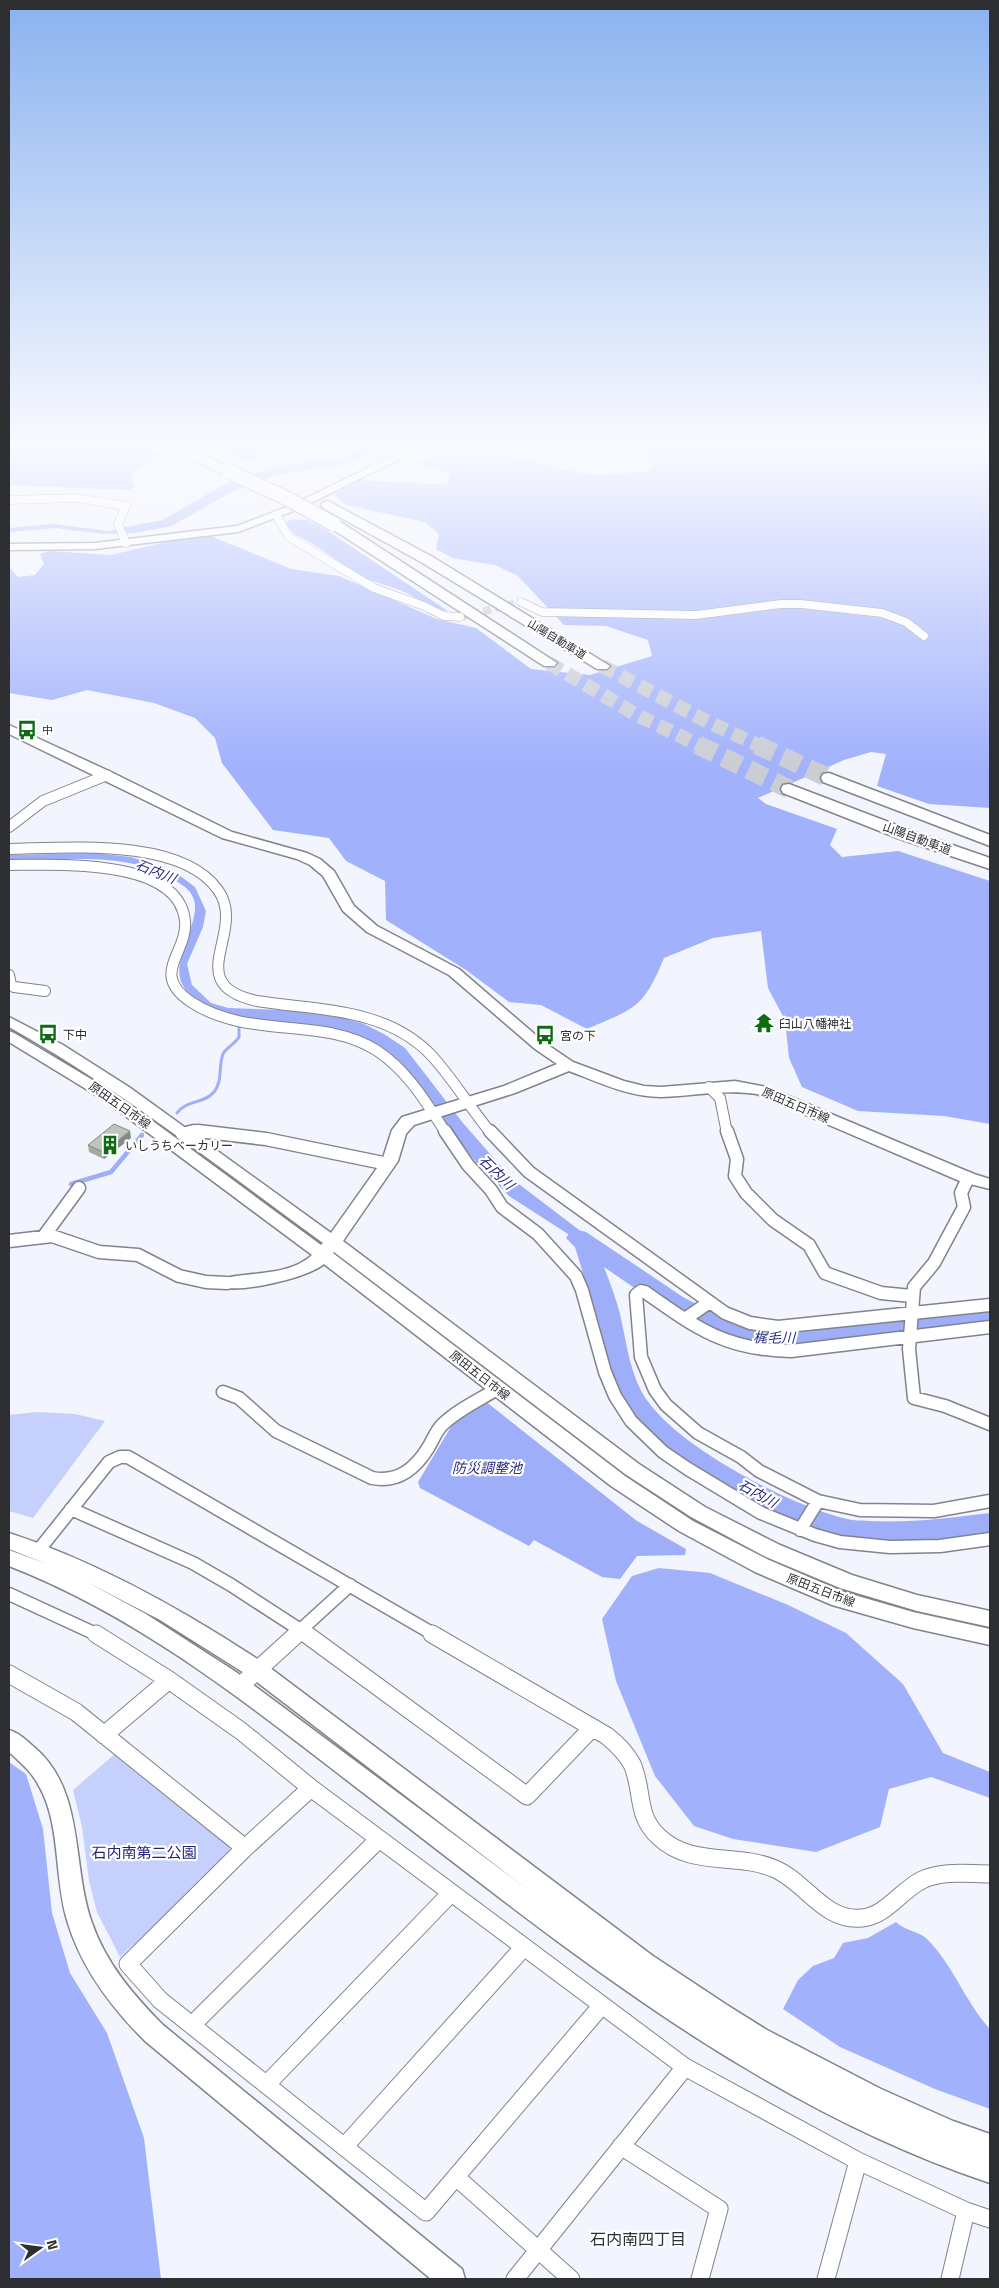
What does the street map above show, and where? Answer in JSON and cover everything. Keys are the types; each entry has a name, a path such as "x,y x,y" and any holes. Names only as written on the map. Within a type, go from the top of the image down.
{"highway":[{"name":"山陽自動車道","path":"384,555 549,663"},
{"name":"山陽自動車道","path":"419,555 602,666"},
{"name":"山陽自動車道","path":"829,778 990,841"},
{"name":"山陽自動車道","path":"789,789 906,835 990,864"}],"main road":[{"name":"原田五日市線","path":"9,729 227,835 302,856 316,862 329,874 348,908 356,916 372,928 454,972 540,1046 568,1065 619,1085 644,1091 662,1092 734,1086 761,1090 968,1178 990,1184"},
{"name":"原田五日市線","path":"9,1022 58,1048 123,1090 182,1134 328,1248 497,1389 645,1501 725,1548 839,1598 913,1620 990,1638"},
{"name":"原田五日市線","path":"9,1036 110,1097 328,1248 632,1469 698,1512 772,1551 847,1582 917,1603 990,1619"},
{"path":"227,1284 294,1272 314,1262 328,1248 388,1164 397,1133 402,1125 408,1121 527,1084 568,1065"},
{"path":"9,1541 85,1571 174,1616 257,1670 644,1964 758,2038 872,2098 950,2133 990,2147"},
{"path":"9,1558 48,1573 116,1605 158,1630 240,1686 632,1981 707,2032 748,2057 866,2119 945,2154 990,2170"},
{"path":"9,1739 34,1760 46,1775 55,1792 66,1830 72,1886 78,1918 90,1950 106,1980 128,2008 154,2033 452,2279"}],"street":[{"path":"319,555 374,588 424,606 444,616 460,618"},
{"path":"521,602 542,612 620,612 696,615 781,604 800,604 882,613 906,622 924,636"},
{"path":"9,827 43,801 107,775"},
{"path":"9,849 104,849 139,852 170,859 197,871 215,887 226,906 226,926 216,970 223,986 235,994 251,1000 355,1014 387,1024 408,1035 425,1048 466,1103 506,1150 528,1172 708,1303 737,1319 778,1327 913,1315 990,1305"},
{"path":"9,865 110,869 137,874 159,883 175,896 184,911 185,928 174,953 170,970 175,986 189,1001 215,1016 246,1025 316,1031 363,1044 382,1054 398,1066 434,1113 469,1166 490,1188 500,1206 550,1244 577,1277 611,1390 636,1427 672,1460 766,1515 800,1530 842,1542 897,1548 940,1548 990,1539"},
{"path":"9,975 10,983 14,987 45,991"},
{"path":"709,1087 720,1098 727,1132 736,1159 735,1176 746,1193 772,1220 798,1236 809,1246 826,1272 863,1288 880,1293 912,1296"},
{"path":"182,1134 195,1131 266,1139 388,1164"},
{"path":"968,1178 961,1193 964,1207 934,1263 914,1287 912,1296 912,1335 909,1350 914,1398 945,1406 990,1424"},
{"path":"44,1236 79,1188"},
{"path":"9,1241 44,1236 58,1237 99,1252 138,1255 179,1276 227,1284"},
{"path":"990,1327 792,1351 758,1351 726,1343 712,1337 645,1292 637,1292 636,1295 641,1357 650,1382 666,1405 698,1433 741,1457 759,1471 818,1501 846,1508 881,1511 934,1511 990,1501"},
{"path":"686,1319 708,1303"},
{"path":"224,1392 239,1396 265,1424 276,1431 372,1478 384,1481 396,1480 406,1473 425,1453 442,1425 497,1389"},
{"path":"38,1551 109,1462 115,1457 124,1456 132,1458 618,1745 628,1756 634,1768 640,1807 644,1818 660,1838 682,1853 696,1857 772,1867 788,1874 833,1914 849,1919 865,1918 879,1912 917,1883 937,1875 990,1874"},
{"path":"800,1530 818,1501"},
{"path":"71,1508 159,1546 230,1585 300,1631 527,1796 592,1728"},
{"path":"240,1686 350,1585"},
{"path":"9,1594 92,1631 169,1680 241,1732 311,1788 685,2067 858,2161 966,2211 990,2219"},
{"path":"9,1674 76,1712 245,1848"},
{"path":"104,1735 169,1680"},
{"path":"311,1788 245,1848 128,1964 160,2000 426,2212 602,2005"},
{"path":"192,2025 379,1839"},
{"path":"266,2085 451,1892"},
{"path":"344,2147 524,1947"},
{"path":"515,2279 685,2067"},
{"path":"621,2146 719,2209 700,2279"},
{"path":"826,2279 858,2161"},
{"path":"456,2177 571,2279"},
{"path":"950,2279 966,2211"}],"green space":[{"path":"37,1412 75,1414 105,1421 33,1518 9,1511 9,1415"},
{"name":"石内南第二公園","path":"116,1753 230,1846 229,1856 120,1957 97,1912 89,1881 82,1827 73,1790"}],"shaded area":[{"path":"40,555 257,555 291,569 339,576 437,619 476,628 531,669 590,675 652,656 648,640 606,626 564,625 518,576 495,565 452,558 446,555 990,555 990,808 929,804 877,786 886,754 871,752 844,760 758,798 766,804 837,829 830,845 842,857 898,851 990,881 990,1124 944,1116 858,1111 802,1087 789,1058 785,1020 768,988 761,931 713,938 664,958 650,988 636,1005 587,1029 541,1005 509,1002 466,970 386,920 385,881 346,861 329,838 273,830 222,763 215,738 195,718 154,703 87,690 52,700 9,693 9,567 18,577 35,575 44,564"},
{"path":"329,555 364,555 448,611 440,610 400,590 363,578"},
{"path":"659,1568 710,1573 788,1605 846,1633 903,1684 943,1753 990,1772 990,1798 931,1777 889,1789 880,1827 816,1852 733,1839 694,1826 655,1776 616,1681 602,1619 632,1576"},
{"path":"9,1762 26,1774 43,1829 52,1913 70,1973 107,2033 144,2138 161,2279 9,2279"},
{"path":"896,1922 927,1939 945,1961 973,2007 990,2029 990,2109 935,2089 840,2047 783,2009 798,1980 813,1966 834,1958 843,1943 868,1938"}],"water":[{"path":"94,853 131,857 147,862 179,875 195,887 206,911 203,927 187,964 192,985 211,1003 228,1008 286,1010 339,1017 364,1024 405,1048 463,1123 511,1178 604,1249 593,1287 583,1256 568,1234 509,1196 475,1161 425,1096 373,1044 244,1020 210,1008 190,995 183,986 180,975 180,963 194,915 195,903 189,891 176,881 157,871 116,861 73,859 9,862 9,855"},
{"name":"防災調整池","path":"485,1401 637,1521 686,1549 685,1555 637,1556 620,1579 602,1577 534,1540 529,1546 420,1488 418,1482 455,1420"}],"building":[{"path":"114,1124 130,1131 103,1152 88,1145"}],"waterway":[{"path":"177,1113 185,1106 210,1096 217,1088 223,1054 239,1037 239,1022"},
{"path":"71,1184 111,1172 142,1135"},
{"name":"梶毛川","path":"578,1238 674,1303 736,1336 788,1339 990,1318"},
{"name":"石内川","path":"586,1248 607,1312 618,1366 639,1409 672,1442 692,1457 746,1489 780,1506 846,1530 892,1533 990,1524"}],"tunnel":[{"path":"460,617 521,602"},
{"path":"549,663 635,714 701,746"},
{"path":"602,666 710,723 760,746"},
{"path":"698,745 789,789"},
{"path":"757,745 829,778"}],"place":[{"name":"中","path":"27,730"},
{"name":"臼山八幡神社","path":"764,1023"},
{"name":"下中","path":"48,1034"},
{"name":"宮の下","path":"545,1035"},
{"name":"いしうちベーカリー","path":"110,1145"}],"district":[{"name":"石内南四丁目","path":"638,2239"}]}
